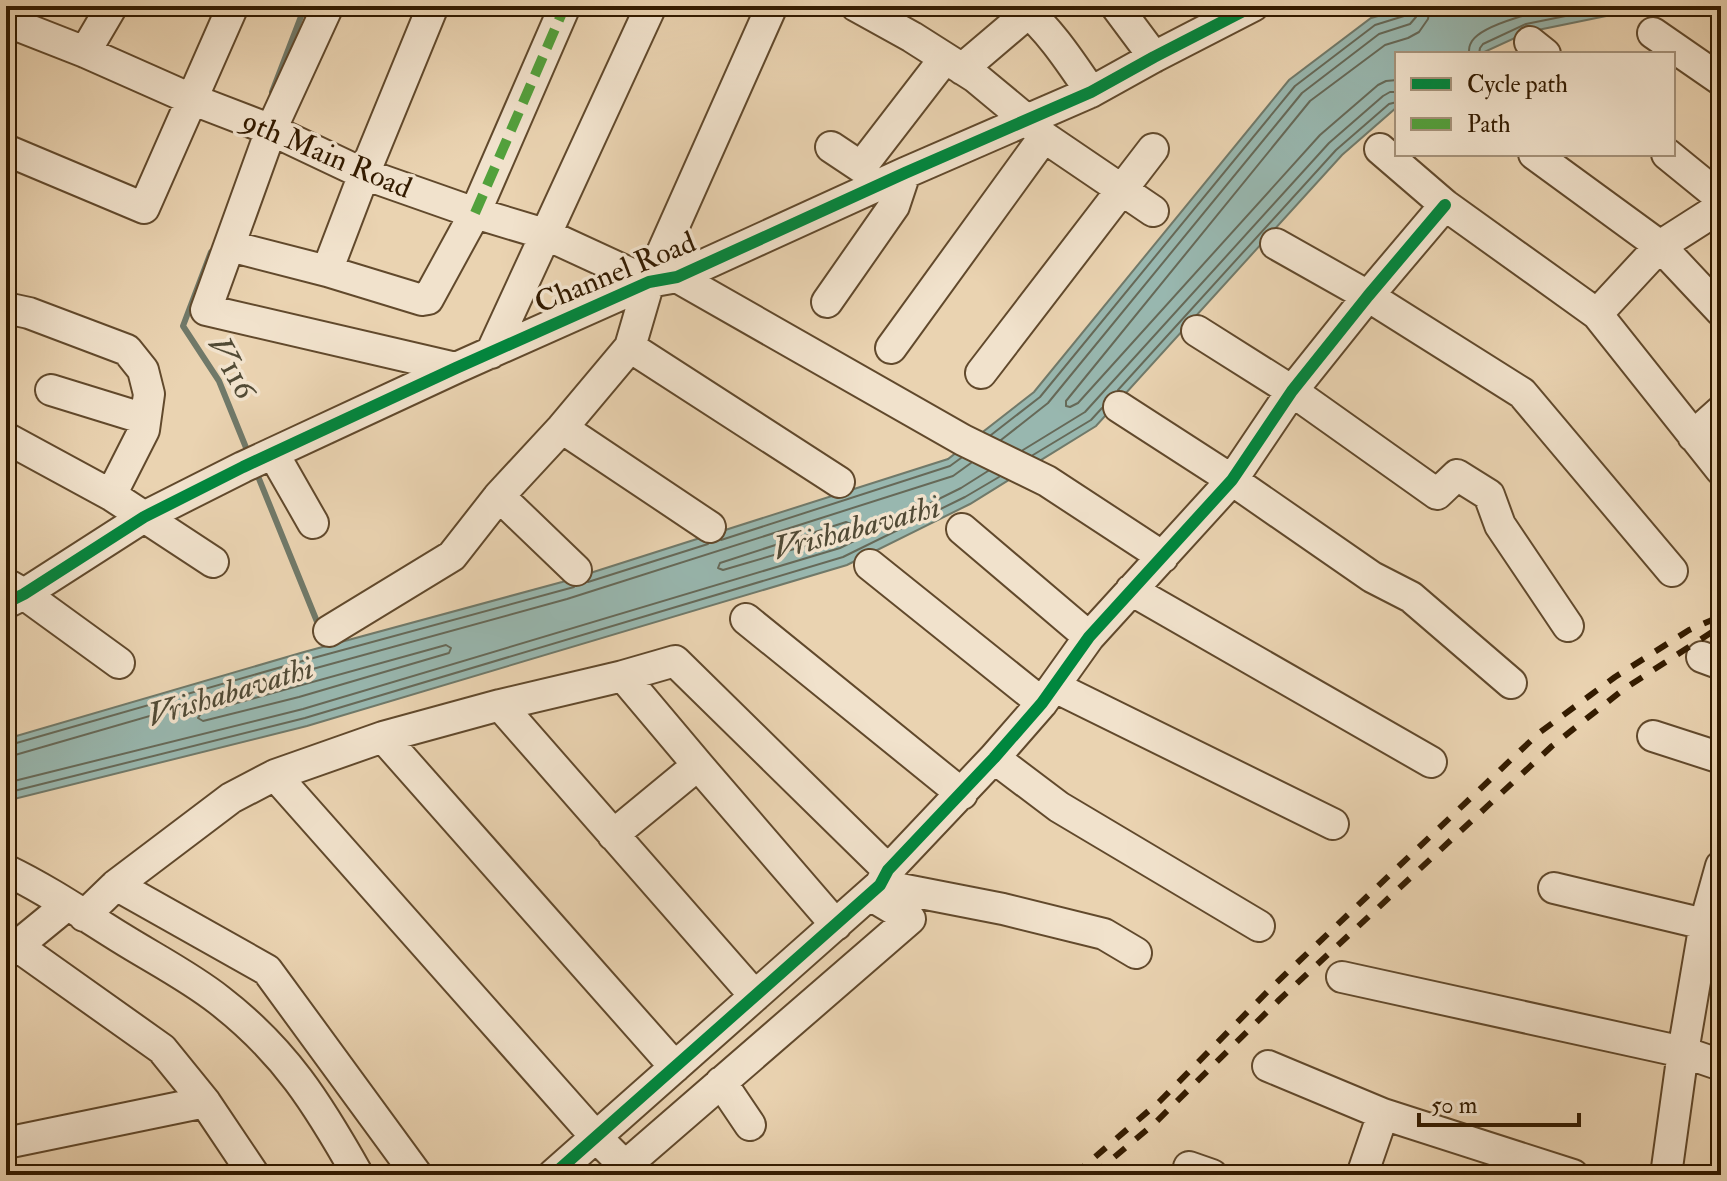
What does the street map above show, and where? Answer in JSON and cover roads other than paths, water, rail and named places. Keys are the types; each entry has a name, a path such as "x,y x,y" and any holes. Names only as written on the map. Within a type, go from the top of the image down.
{"street":[{"path":"85,52 112,6"},
{"path":"6,150 144,208 233,6"},
{"path":"328,6 264,126 230,246 206,310 456,368"},
{"path":"327,271 433,6"},
{"path":"230,246 422,300 428,299 475,213 565,6"},
{"path":"491,353 651,6"},
{"path":"329,631 452,556 499,496 562,428 630,347 663,279 772,6"},
{"path":"856,6 975,77 1036,129 1153,211"},
{"name":"Channel Road","path":"12,594 144,517 456,368 905,173 1036,129 1091,92 1253,6"},
{"path":"1122,8 1154,57"},
{"path":"831,147 861,167 954,63 1024,9 1068,59 1091,92"},
{"name":"9th Main Road","path":"6,21 191,99 264,126 364,174 545,234 663,279 963,440 1047,481 1163,557"},
{"path":"1653,33 1721,80"},
{"path":"891,348 1036,129"},
{"path":"981,373 1153,149"},
{"path":"1380,149 1445,205 1597,314 1721,470"},
{"path":"1537,156 1660,246 1721,311"},
{"path":"1669,156 1721,198"},
{"path":"827,302 894,206 905,173"},
{"path":"553,1175 836,925 962,794 1049,695 1089,637 1232,480 1292,391 1445,205"},
{"path":"1597,314 1660,246 1721,207"},
{"path":"1276,244 1368,296 1522,393 1672,571"},
{"path":"6,308 29,313 127,350 143,370 149,394 144,430 111,495"},
{"path":"1197,331 1292,391 1437,494 1457,475 1489,495 1500,525 1568,626"},
{"path":"630,347 839,482"},
{"path":"51,390 145,419"},
{"path":"1119,407 1232,480 1372,577 1411,597 1511,683"},
{"path":"1693,436 1721,411"},
{"path":"562,428 710,527"},
{"path":"6,438 111,495 213,562"},
{"path":"259,460 313,523"},
{"path":"499,496 576,570"},
{"path":"962,529 1089,637"},
{"path":"870,565 1049,695 1333,824"},
{"path":"1131,590 1431,762"},
{"path":"12,594 119,663"},
{"path":"746,619 962,794"},
{"path":"254,1175 205,1102 162,1049 11,949 116,885 231,798 275,775 383,737 675,661 910,919 621,1170 596,1137 275,775"},
{"path":"623,676 836,925"},
{"path":"500,705 755,996"},
{"path":"1653,736 1721,758"},
{"path":"383,737 675,1067"},
{"path":"994,758 1059,807 1259,926"},
{"path":"613,835 698,765"},
{"path":"1666,1175 1683,1052 1713,925 1721,866"},
{"path":"8,873 75,910 216,997 244,1020 269,1044 309,1093 358,1175"},
{"path":"879,883 1104,934 1136,953"},
{"path":"116,885 267,970 417,1175"},
{"path":"1554,888 1713,925"},
{"path":"1342,977 1683,1052 1721,1065"},
{"path":"1268,1066 1383,1114 1573,1175"},
{"path":"721,1082 750,1125"},
{"path":"6,1143 205,1102"},
{"path":"1362,1175 1383,1114"}],"water":[{"name":"Vrishabavathi","path":"1413,6 1655,6 1528,32 1484,52 1395,52 1395,109 1342,155 1096,426 970,504 847,565 307,726 6,801 6,739 304,652 562,582 948,459 1034,392 1289,80 1371,18"}],"waterway":[{"name":"V116","path":"272,92 305,6"},
{"name":"V116","path":"211,252 183,326 219,381 249,455"},
{"name":"V116","path":"255,469 320,629"}],"railway":[{"path":"1074,1175 1159,1102 1274,985 1539,733 1615,677 1689,630 1721,616"},
{"path":"1093,1175 1155,1123 1279,1000 1552,746 1624,689 1721,629"}]}
